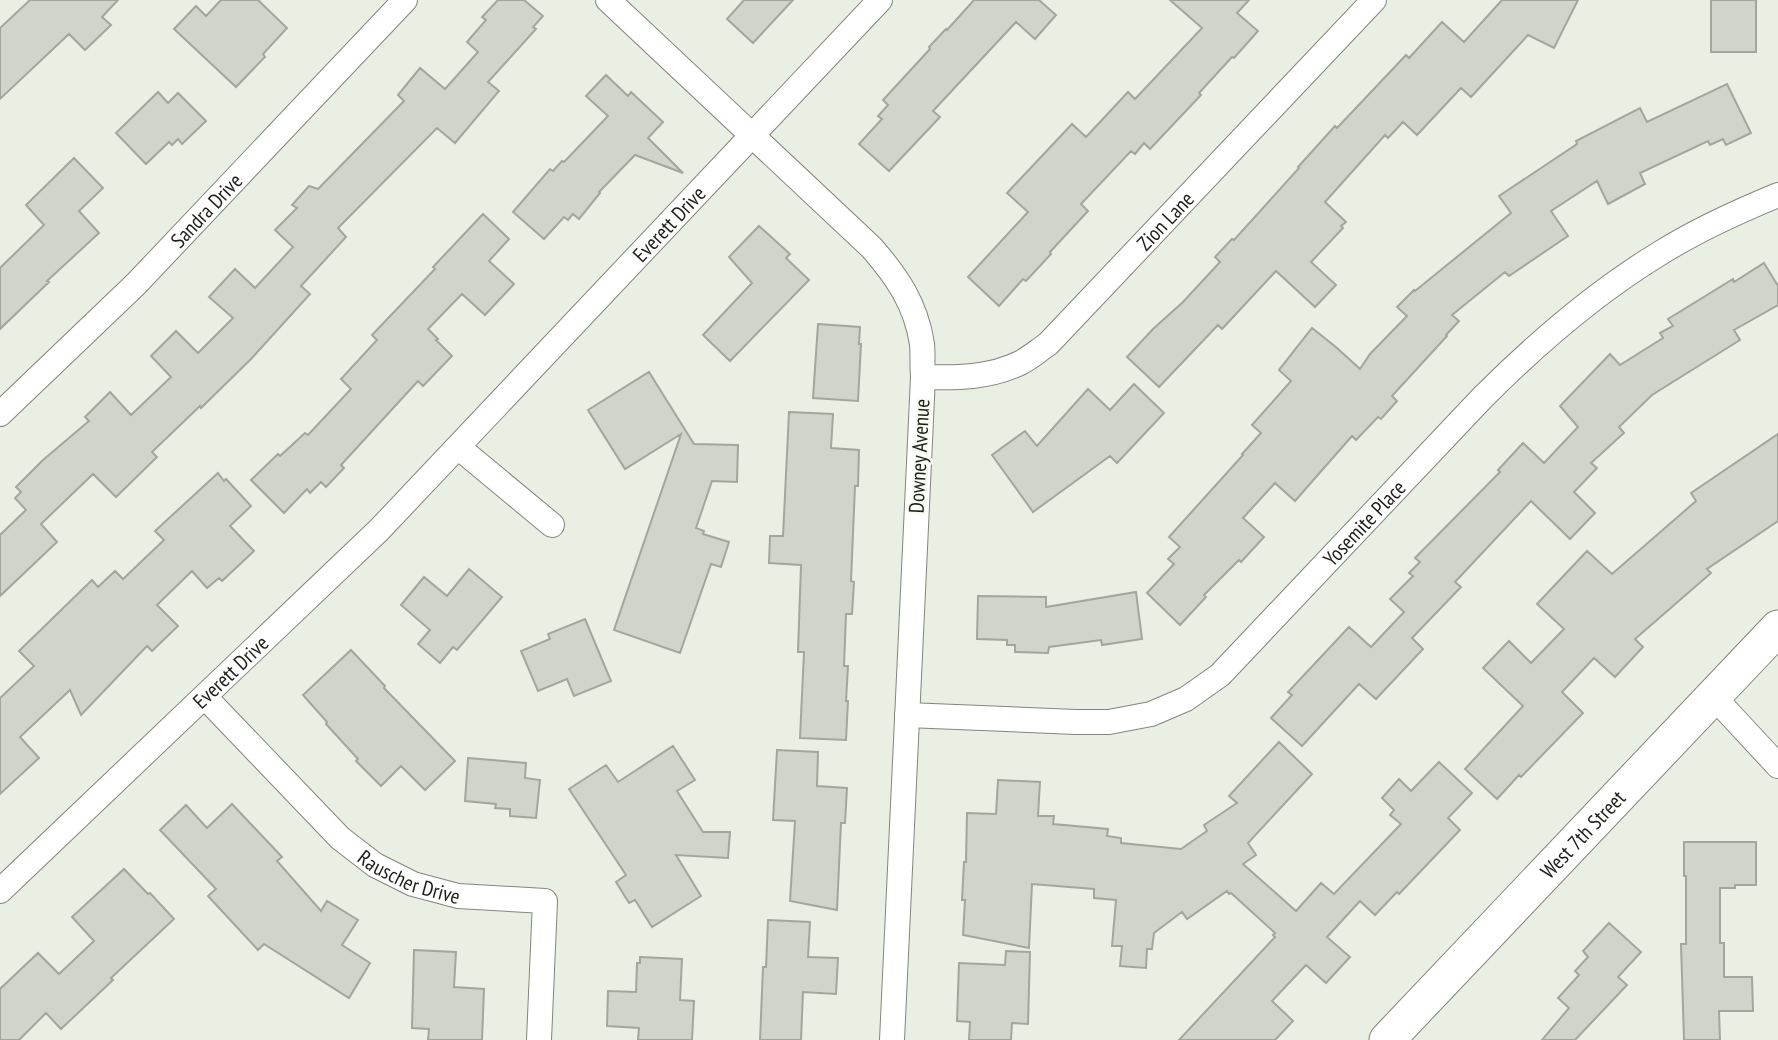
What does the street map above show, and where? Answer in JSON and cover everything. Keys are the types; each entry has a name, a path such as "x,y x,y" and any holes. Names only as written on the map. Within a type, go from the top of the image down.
{"main road":[{"name":"West 7th Street","path":"1387,1040 1778,628"}],"street":[{"name":"Sandra Drive","path":"0,414 136,284 405,0"},
{"name":"Downey Avenue","path":"608,0 872,248 895,276 912,307 922,343 923,377 892,1040"},
{"name":"Everett Drive","path":"0,891 379,530 880,0"},
{"name":"Zion Lane","path":"923,377 958,379 989,374 1021,363 1048,344 1374,0"},
{"name":"Yosemite Place","path":"907,715 1109,723 1151,714 1186,699 1220,675 1524,356 1595,297 1663,251 1737,212 1778,195"},
{"path":"458,447 552,525"},
{"name":"Rauscher Drive","path":"205,697 340,838 376,865 413,884 458,896 545,901 539,1040"},
{"path":"1714,697 1778,766"}],"building":[{"path":"30,0 118,0 102,17 111,25 85,50 69,34 0,99 0,28"},
{"path":"221,0 258,0 287,28 263,54 265,57 236,87 174,29 196,6 206,16"},
{"path":"498,0 524,0 543,16 533,27 536,29 488,82 499,91 455,143 437,128 338,228 346,237 301,286 310,294 252,358 152,452 157,457 116,497 93,474 41,524 57,542 0,596 0,535 26,510 15,498 21,492 16,487 89,421 85,417 110,392 131,415 171,377 151,356 176,331 198,353 233,318 209,297 235,269 255,288 293,247 275,230 297,208 292,205 309,186 318,189 404,101 398,95 420,68 445,89 478,52 467,42 486,20 482,17"},
{"path":"744,0 793,0 753,43 727,19"},
{"path":"974,0 1039,0 1056,15 1035,39 1016,22 933,111 940,117 889,171 859,144 882,119 878,116 888,105 883,100"},
{"path":"1170,0 1249,0 1237,13 1258,31 1150,149 1144,143 1135,154 1131,151 1081,204 1088,211 1026,281 1023,279 999,306 968,277 1028,212 1007,193 1072,124 1086,137 1128,92 1135,99 1202,28"},
{"path":"1502,0 1578,0 1554,48 1528,35 1471,97 1461,88 1417,135 1403,122 1388,138 1385,135 1325,202 1346,222 1311,262 1336,285 1315,307 1276,271 1222,329 1218,325 1159,387 1127,357 1220,262 1215,257 1234,240 1335,126 1337,128 1406,55 1409,58 1442,22 1464,42"},
{"path":"1711,0 1756,0 1756,52 1711,52"},
{"path":"606,75 628,96 631,92 663,122 648,138 683,173 635,155 599,192 579,219 573,214 568,220 564,217 544,239 513,212 550,169 553,171 564,162 608,116 586,96"},
{"path":"1727,84 1751,133 1726,145 1723,139 1710,145 1708,141 1640,173 1645,184 1608,204 1597,181 1551,211 1568,236 1509,276 1505,272 1452,315 1459,321 1392,396 1397,401 1356,440 1352,436 1295,501 1275,483 1243,518 1264,537 1204,595 1206,597 1180,625 1147,593 1174,564 1168,559 1180,547 1169,537 1261,433 1252,425 1291,381 1279,370 1312,328 1360,369 1370,354 1407,316 1397,307 1414,290 1511,213 1499,196 1577,144 1576,141 1640,108 1647,122"},
{"path":"158,92 168,103 178,93 206,121 182,144 178,139 172,145 169,142 146,164 116,133"},
{"path":"74,158 103,188 79,211 99,233 0,329 0,268 44,225 26,205"},
{"path":"483,214 509,239 489,261 514,284 485,315 462,294 428,329 452,356 423,386 418,381 341,465 344,468 326,487 321,482 310,493 307,489 284,513 251,480 278,454 280,456 305,433 308,435 351,389 341,379 377,340 372,335"},
{"path":"759,226 790,254 786,258 809,280 730,361 703,335 752,283 729,257"},
{"path":"1764,263 1778,286 1778,305 1734,330 1740,340 1652,395 1619,427 1624,433 1591,463 1597,468 1574,492 1595,513 1570,539 1531,501 1455,582 1461,587 1412,638 1423,649 1376,699 1359,684 1302,746 1271,718 1292,695 1288,692 1349,627 1371,647 1404,612 1390,599 1413,576 1409,573 1420,562 1415,558 1500,472 1498,470 1523,443 1544,463 1578,427 1560,406 1610,354 1620,365 1663,338 1660,333 1673,326 1668,319"},
{"path":"818,324 860,327 858,401 813,398"},
{"path":"649,372 694,444 738,445 737,482 712,481 696,528 704,531 703,534 729,542 721,567 711,564 680,653 614,630 681,434 625,469 588,410"},
{"path":"1134,384 1164,413 1117,463 1110,456 1033,512 992,455 1025,431 1037,446 1088,389 1110,410"},
{"path":"789,412 833,414 831,448 859,450 858,486 855,486 852,614 846,614 846,740 800,738 804,652 798,652 801,565 769,563 770,536 783,536"},
{"path":"1778,434 1778,521 1707,569 1711,573 1635,639 1643,647 1615,677 1594,658 1562,692 1583,713 1497,799 1465,769 1523,706 1483,668 1509,641 1531,663 1564,629 1537,604 1587,551 1612,574 1696,501 1691,493"},
{"path":"218,473 251,506 230,526 254,551 222,581 219,578 207,588 192,571 157,605 178,626 152,651 147,646 81,715 70,690 20,737 39,758 0,794 0,698 34,666 19,651 92,580 98,587 115,571 123,579 164,540 155,531"},
{"path":"469,569 502,597 457,650 453,647 440,663 418,644 430,630 401,605 424,577 447,596"},
{"path":"1136,592 1142,639 1102,645 1101,640 1049,647 1048,653 1015,652 1015,645 1007,645 1007,640 977,639 978,596 1046,597 1046,607"},
{"path":"585,619 611,681 574,696 567,679 538,691 521,651 550,639 548,634"},
{"path":"351,650 455,761 425,790 401,766 381,786 356,761 358,759 303,695"},
{"path":"1279,742 1312,774 1248,843 1256,855 1243,864 1296,911 1321,883 1334,894 1401,824 1390,815 1394,810 1382,798 1399,779 1411,791 1439,762 1472,793 1448,818 1460,830 1399,894 1397,892 1375,915 1360,901 1327,937 1350,957 1326,983 1306,965 1272,1001 1293,1021 1275,1040 1179,1040 1275,937 1275,933 1227,891 1187,919 1182,912 1154,933 1152,949 1147,949 1146,968 1120,966 1122,946 1112,946 1116,900 1094,898 1094,889 1032,884 1029,948 963,935 965,900 962,900 967,813 996,814 998,780 1040,782 1038,816 1054,816 1053,824 1108,829 1107,836 1121,838 1121,843 1181,849 1207,831 1204,825 1237,803 1229,796"},
{"path":"673,746 695,780 677,791 703,832 730,832 728,858 676,855 701,896 652,927 635,900 629,903 616,882 626,875 569,789 606,765 618,782"},
{"path":"777,750 818,752 817,786 847,788 845,823 841,823 837,910 790,901 795,821 773,820"},
{"path":"468,758 526,763 525,778 540,780 536,818 510,816 510,809 495,808 496,804 465,801"},
{"path":"232,804 282,857 277,861 321,911 327,901 358,920 342,945 370,963 349,998 264,944 258,950 208,896 216,889 160,830 186,805 207,828"},
{"path":"1684,842 1756,842 1756,885 1720,888 1720,943 1724,943 1724,977 1752,977 1753,1011 1719,1011 1720,1040 1684,1040 1681,944 1686,944"},
{"path":"124,869 174,919 61,1029 46,1013 19,1040 0,1040 0,989 38,953 59,974 94,941 72,917"},
{"path":"768,920 810,922 808,957 838,958 836,994 803,992 801,1040 760,1040"},
{"path":"1609,923 1641,952 1618,977 1627,985 1575,1040 1542,1040 1569,1008 1558,998 1579,975 1575,971 1588,957 1583,951"},
{"path":"414,950 456,952 454,987 484,989 482,1040 428,1040 429,1029 412,1028"},
{"path":"1006,951 1030,952 1028,1024 1012,1023 1011,1040 969,1040 970,1022 957,1021 959,963 1005,965"},
{"path":"640,957 682,959 680,1000 694,1001 692,1040 638,1040 639,1028 607,1026 608,991 636,992 637,963 640,963"}]}
